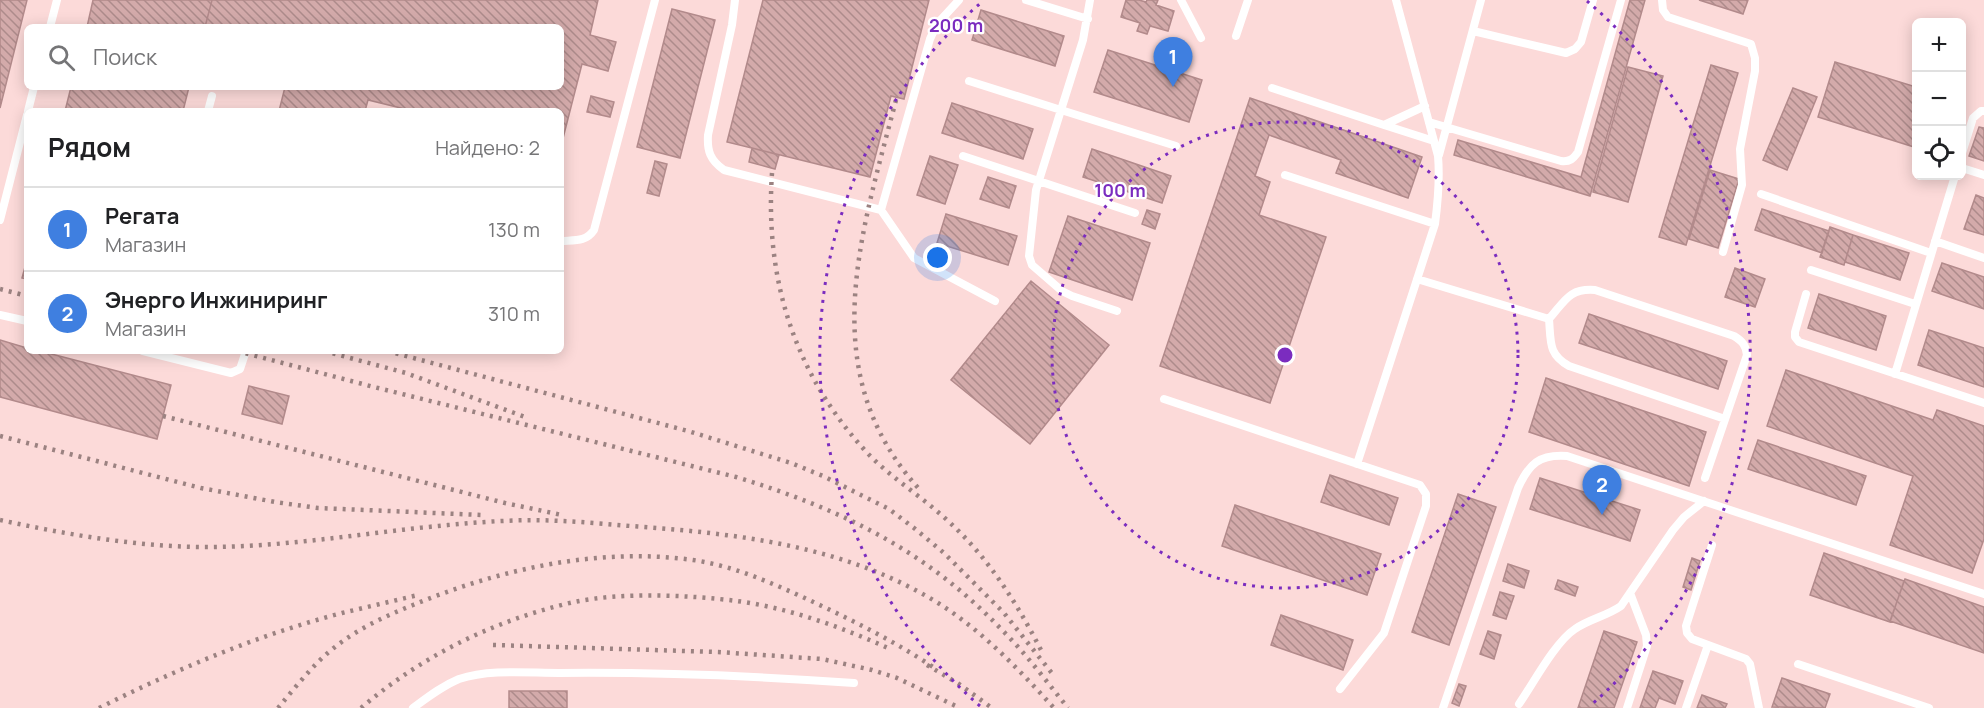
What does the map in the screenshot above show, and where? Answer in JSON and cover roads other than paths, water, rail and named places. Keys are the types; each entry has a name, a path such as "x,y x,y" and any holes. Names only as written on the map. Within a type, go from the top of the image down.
{"lane":[{"path":"51,24 57,0"},
{"path":"564,241 584,240 590,237 594,230 655,0"},
{"path":"735,0 732,25 708,135 709,155 716,164 724,170 881,210 914,258 995,302"},
{"path":"881,210 930,39 937,24 959,0"},
{"path":"1026,0 1088,19"},
{"path":"1090,0 1088,19 1038,181 1029,256 1032,266 1062,291 1117,310"},
{"path":"1181,0 1201,38"},
{"path":"1236,36 1248,0"},
{"path":"1357,464 1434,224 1440,177 1438,156 1395,0"},
{"path":"1438,156 1481,0"},
{"path":"1473,31 1566,53 1575,49 1581,42 1593,0"},
{"path":"1429,122 1561,161 1568,162 1574,159 1578,152 1621,0"},
{"path":"1662,0 1662,10 1668,17 1751,44 1755,58 1755,71 1740,149 1742,185 1723,252"},
{"path":"969,81 1176,146"},
{"path":"1272,88 1434,141"},
{"path":"29,108 33,90"},
{"path":"209,108 212,96"},
{"path":"1384,125 1425,106"},
{"path":"1966,140 1973,118 1984,111"},
{"path":"0,220 24,128"},
{"path":"963,156 1135,213"},
{"path":"1966,169 1984,175"},
{"path":"1285,175 1434,224"},
{"path":"1894,374 1954,180"},
{"path":"1761,195 1931,253"},
{"path":"1935,241 1984,258"},
{"path":"1811,270 1916,304"},
{"path":"1417,279 1549,320"},
{"path":"1705,478 1747,355 1747,348 1742,341 1734,336 1596,290 1582,289 1570,295 1549,320 1552,351 1559,360 1569,366 1725,419"},
{"path":"1806,294 1795,332 1799,342 1984,403"},
{"path":"0,315 24,320"},
{"path":"155,354 231,373 240,369 245,354"},
{"path":"1164,399 1420,485 1426,494 1426,506 1384,633 1340,689"},
{"path":"1443,708 1518,488 1534,463 1545,457 1567,456 1984,594"},
{"path":"1519,704 1561,642 1581,625 1621,606 1673,530 1684,517 1704,501"},
{"path":"1712,545 1686,626 1686,633 1692,639 1741,656 1750,664 1759,708"},
{"path":"1627,708 1647,646 1646,636 1630,592"},
{"path":"1686,708 1708,645"},
{"path":"1798,664 1929,708"},
{"path":"413,708 438,689 453,682 488,674 630,672 742,675 854,683"}],"railway":[{"path":"896,100 870,201 860,252 855,302 856,351 866,399 887,445 920,490"},
{"path":"772,173 773,248 779,284 788,318 817,385 837,416 861,446 947,520 976,549 1012,598 1042,652"},
{"path":"0,289 24,295"},
{"path":"248,354 736,477 774,489 846,518 912,555 974,602 1012,640 1068,708"},
{"path":"335,354 406,373 525,417"},
{"path":"398,354 688,431 791,463 823,476 889,509 944,553 1004,613 1055,677"},
{"path":"163,416 505,503 562,515"},
{"path":"0,436 201,488 275,502 318,508 482,515"},
{"path":"0,520 99,538 199,547 265,545 427,527 523,520 679,530 785,545 854,563 887,576 938,603 974,629 1008,659 1054,708"},
{"path":"278,708 309,671 330,651 359,630 391,614 446,592 515,572 550,564 622,556 693,560 723,566 752,576 857,623 933,667"},
{"path":"99,708 158,680 249,642 342,613 418,595"},
{"path":"361,708 409,672 488,629 545,610 593,599 677,596 756,604 814,619 888,648"},
{"path":"493,645 718,652 822,659 897,678 960,708"},
{"path":"927,665 959,684 992,708"}],"place":[{"name":"Регата","path":"1173,87"},
{"name":"Энерго Инжиниринг","path":"1602,515"}]}
